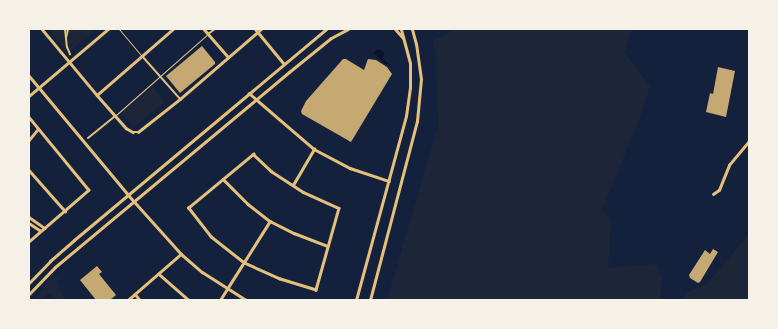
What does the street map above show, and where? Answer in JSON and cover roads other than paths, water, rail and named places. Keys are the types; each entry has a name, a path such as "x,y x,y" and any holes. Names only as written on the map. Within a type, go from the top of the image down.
{"street":[{"path":"42,29 115,116 126,128 133,132 138,132 180,99 256,30 261,29"},
{"path":"65,29 70,54"},
{"path":"66,40 68,29"},
{"path":"29,96 108,29"},
{"path":"97,95 173,29"},
{"path":"204,29 228,57"},
{"path":"208,34 215,29"},
{"path":"29,283 50,261 326,29"},
{"path":"29,294 55,267 135,202 255,100 331,38 348,29"},
{"path":"395,29 406,41"},
{"path":"356,300 406,116 410,87 410,63 406,41 401,29"},
{"path":"370,300 417,121 420,79 416,44 412,29"},
{"path":"256,30 284,64"},
{"path":"142,55 180,99"},
{"path":"29,76 128,195 181,254 202,272 246,300"},
{"path":"249,93 255,100 314,149 350,168 389,181"},
{"path":"88,138 115,116"},
{"path":"29,117 89,190 29,242"},
{"path":"29,140 38,129"},
{"path":"714,194 719,190 729,164 749,141"},
{"path":"293,185 314,149"},
{"path":"253,154 271,171 293,185 303,192 339,208 316,290 280,279 244,263 212,237 188,208 253,154"},
{"path":"29,170 65,211"},
{"path":"223,179 248,204 270,221 294,234 328,246"},
{"path":"29,217 45,228"},
{"path":"220,300 270,221"},
{"path":"29,223 41,231"},
{"path":"128,300 181,254"},
{"path":"159,274 189,300"},
{"path":"134,294 140,300"}],"lane":[{"path":"119,29 142,55"},
{"path":"115,116 162,77 208,34"}]}
